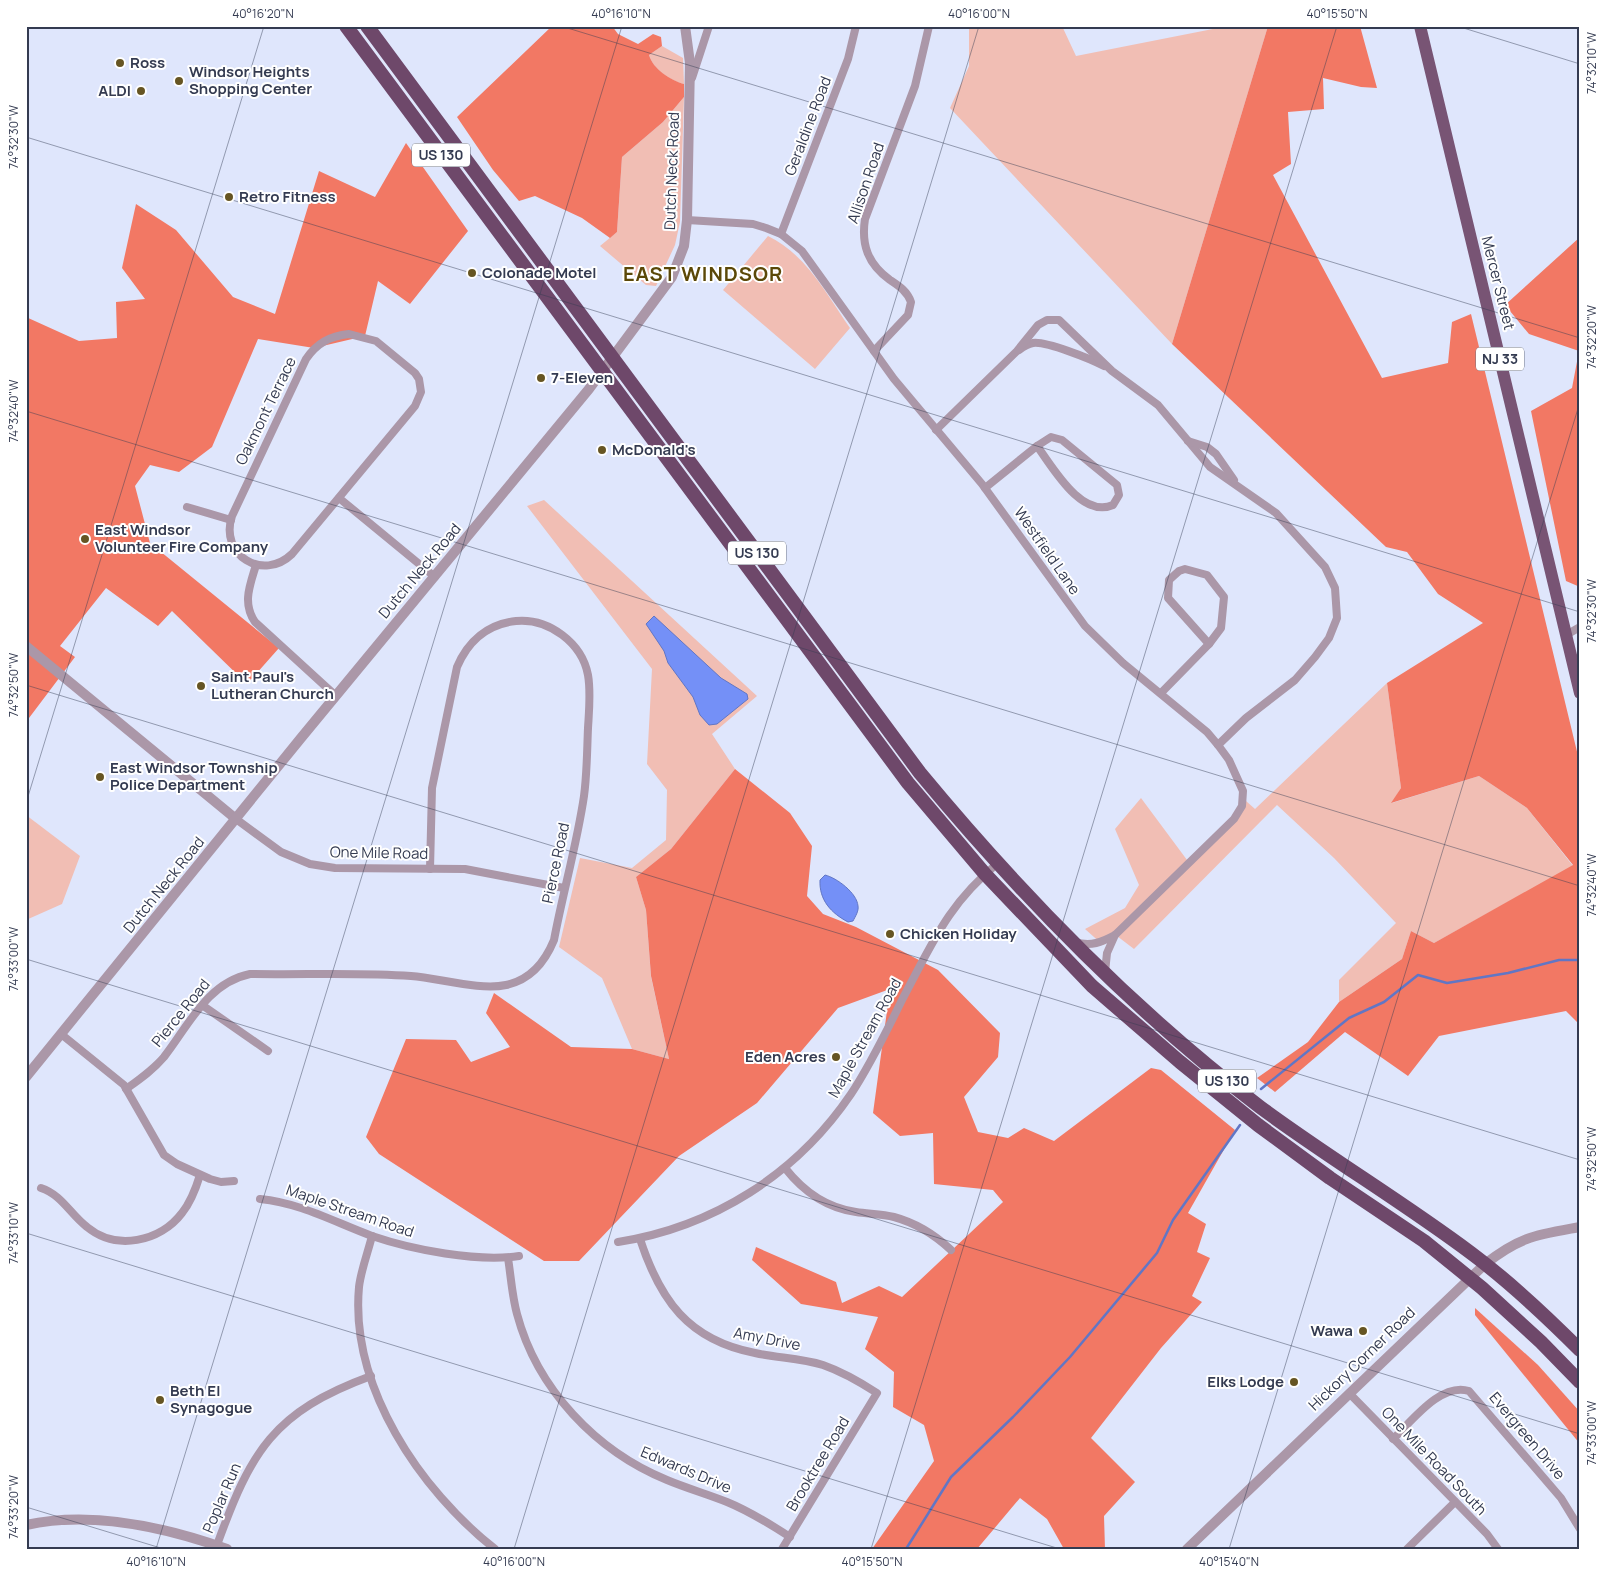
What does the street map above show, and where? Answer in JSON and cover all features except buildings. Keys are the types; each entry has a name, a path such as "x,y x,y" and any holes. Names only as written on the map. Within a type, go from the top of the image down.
{"highway":[{"name":"US 130","path":"346,26 908,783 986,874 1092,986 1162,1047 1268,1133 1424,1242 1470,1278 1541,1342 1580,1382"},
{"name":"US 130","path":"367,26 418,98 920,773 998,863 1105,972 1173,1036 1233,1086 1305,1140 1443,1233 1484,1264 1580,1350"},
{"path":"396,94 407,98 418,98"}],"main road":[{"name":"Mercer Street","path":"1420,26 1580,693"}],"street":[{"name":"Dutch Neck Road","path":"26,1077 602,372 672,276 684,246 687,220 690,63 685,26"},
{"path":"690,85 709,26"},
{"name":"Geraldine Road","path":"781,234 848,59 856,26"},
{"name":"Allison Road","path":"874,351 908,315 911,302 904,290 880,273 869,258 864,240 864,225 916,86 930,26"},
{"name":"Westfield Lane","path":"687,220 753,224 781,234 805,255 874,351 936,430 985,488 1085,626 1123,663 1207,732 1229,760 1241,784 1243,798 1238,813 1115,935 1094,944 1074,941"},
{"path":"936,430 1017,351 1041,322 1053,319 1059,320 1112,371 1158,405 1210,467 1239,485 1276,513 1325,567 1335,588 1338,608 1334,629 1305,670 1246,718 1218,745"},
{"name":"Oakmont Terrace","path":"231,520 306,359 316,347 329,338 340,335 359,335 376,341 415,373 419,379 421,392 415,406 339,498 288,558 270,566 256,565"},
{"path":"1017,351 1026,345 1038,343 1084,357 1112,371"},
{"path":"985,488 1037,446 1051,437 1062,440 1117,485 1119,490 1117,500 1113,504 1102,507 1074,496 1037,446"},
{"path":"1186,440 1207,447 1216,454 1230,476 1239,485"},
{"path":"339,498 435,577"},
{"path":"187,507 231,520 230,535 236,550 248,561 256,565 247,595 250,615 255,622 336,696"},
{"path":"1161,693 1209,644 1221,628 1224,597 1205,574 1191,569 1179,571 1170,580 1168,598 1209,644"},
{"name":"Pierce Road","path":"126,1089 163,1058 202,1005 224,984 250,974 408,976 485,987 506,985 527,976 547,956 554,940 586,783 588,674 580,654 564,636 553,629 532,622 509,622 489,629 473,641 457,667 432,788 430,869"},
{"path":"1566,635 1580,627"},
{"name":"One Mile Road","path":"26,646 236,819 281,852 310,864 335,868 482,871 564,888"},
{"path":"826,672 839,664"},
{"name":"Maple Stream Road","path":"618,1242 640,1239 672,1230 717,1211 769,1182 822,1132 852,1093 941,926 960,900 998,863"},
{"name":"Westfield Lane","path":"1105,972 1107,952 1115,935"},
{"path":"202,1005 268,1051"},
{"path":"61,1034 118,1079 126,1089 164,1155 200,1175 221,1182 234,1181"},
{"path":"1162,1047 1173,1036"},
{"path":"785,1168 804,1189 827,1204 853,1212 880,1214 908,1222 934,1235 951,1250"},
{"path":"42,1188 59,1196 76,1218 97,1234 109,1239 132,1241 158,1234 176,1220 190,1200 200,1175"},
{"name":"Maple Stream Road","path":"260,1199 294,1204 372,1236 415,1249 439,1253 508,1258 519,1256"},
{"name":"Hickory Corner Road","path":"1187,1549 1484,1264 1504,1249 1524,1238 1580,1227"},
{"path":"372,1236 362,1272 359,1305 363,1338 371,1376 390,1422 415,1465 445,1504 495,1549"},
{"name":"Amy Drive","path":"640,1239 649,1267 661,1291 677,1312 697,1329 725,1345 741,1350 822,1365 853,1378 877,1393"},
{"name":"Edwards Drive","path":"508,1258 517,1314 530,1350 554,1390 580,1422 608,1446 646,1470 752,1514 790,1537"},
{"name":"Poplar Run","path":"222,1547 241,1482 258,1453 279,1428 323,1396 371,1376"},
{"name":"Evergreen Drive","path":"1394,1438 1442,1394 1456,1388 1469,1391 1561,1498 1580,1529"},
{"name":"Brooktree Road","path":"782,1549 877,1393"},
{"name":"One Mile Road South","path":"1349,1393 1498,1549"},
{"path":"1408,1549 1455,1502"},
{"path":"26,1524 76,1520 116,1522 179,1534 222,1547"}],"shaded area":[{"path":"552,26 612,26 618,34 638,44 653,34 661,37 662,46 649,55 651,60 663,73 673,80 684,84 684,97 663,122 622,157 617,232 610,238 582,218 535,196 519,201 493,170 457,117"},
{"path":"969,26 1062,26 1076,56 1228,26 1268,26 1172,344 950,108 969,66"},
{"path":"1268,26 1360,26 1377,88 1361,87 1323,78 1324,109 1288,112 1291,164 1273,175 1382,378 1448,363 1452,322 1471,314 1580,764 1580,1025 1566,1011 1439,1036 1408,1076 1345,1032 1275,1092 1257,1078 1308,1042 1339,1002 1402,959 1411,931 1434,943 1573,865 1527,808 1479,776 1391,803 1401,788 1387,683 1483,623 1438,594 1407,552 1386,547 1172,344"},
{"path":"662,46 683,58 684,84 662,73 651,60 649,55"},
{"path":"684,97 680,222 675,245 656,286 646,285 600,246 617,232 622,157 663,122"},
{"path":"406,143 468,231 410,304 378,281 365,336 314,348 258,339 212,447 179,472 150,465 135,486 150,543 279,648 247,684 172,611 158,626 106,588 60,646 75,657 26,722 26,317 79,341 117,338 116,302 145,299 122,268 136,204 176,230 233,297 275,314 319,171 375,197"},
{"path":"768,236 794,253 805,264 850,328 815,369 723,290"},
{"path":"1580,237 1580,587 1566,581 1531,411 1572,388 1579,351 1529,334 1505,305"},
{"path":"544,500 757,696 712,734 735,769 671,849 636,877 646,910 651,977 669,1059 632,1049 602,978 559,947 580,858 632,868 666,840 667,790 647,764 652,669 527,506"},
{"path":"1387,683 1401,788 1392,803 1479,776 1527,808 1573,866 1434,943 1411,931 1402,959 1339,1002 1339,980 1396,923 1334,858 1277,805 1134,949 1117,936 1103,945 1085,929 1125,908 1139,885 1115,829 1141,798 1190,864 1246,801 1255,809"},
{"path":"735,769 790,813 812,846 807,896 823,914 856,927 938,970 1000,1033 998,1057 964,1097 978,1132 1008,1138 1024,1128 1054,1141 1151,1068 1161,1070 1235,1130 1188,1213 1206,1224 1197,1252 1210,1258 1192,1296 1202,1302 1161,1348 1091,1438 1135,1482 1104,1516 1105,1549 1064,1549 1047,1519 1020,1498 977,1549 872,1549 934,1461 924,1425 893,1407 894,1372 865,1349 878,1317 801,1304 752,1260 756,1247 836,1282 842,1303 879,1286 902,1297 1003,1202 993,1190 934,1184 933,1133 900,1136 873,1113 890,989 838,1008 757,1103 679,1156 579,1261 544,1261 379,1154 366,1137 406,1039 456,1040 471,1062 510,1047 486,1013 494,993 571,1047 632,1049 669,1059 651,976 646,910 636,877 671,849"},
{"path":"26,815 80,856 62,904 26,920"},
{"path":"1475,1308 1538,1365 1580,1412 1580,1444 1475,1315"}],"water":[{"path":"654,616 721,678 747,694 748,699 717,724 709,725 700,715 693,697 668,663 664,651 646,624"},
{"path":"825,875 840,883 854,896 858,908 853,921 848,922 827,905 820,887 820,880"}],"waterway":[{"path":"1261,1089 1349,1018 1384,1002 1418,975 1447,983 1508,973 1559,960 1580,960"},
{"path":"906,1549 951,1477 1013,1417 1070,1357 1157,1253 1173,1220 1240,1125"}],"place":[{"name":"Ross","path":"120,63"},
{"name":"Windsor Heights Shopping Center","path":"179,81"},
{"name":"ALDI","path":"141,91"},
{"name":"Retro Fitness","path":"229,197"},
{"name":"Colonade Motel","path":"472,273"},
{"name":"7-Eleven","path":"541,378"},
{"name":"McDonald's","path":"602,450"},
{"name":"East Windsor Volunteer Fire Company","path":"85,539"},
{"name":"Saint Paul's Lutheran Church","path":"201,686"},
{"name":"East Windsor Township Police Department","path":"100,777"},
{"name":"Chicken Holiday","path":"890,934"},
{"name":"Eden Acres","path":"836,1057"},
{"name":"Wawa","path":"1363,1331"},
{"name":"Elks Lodge","path":"1294,1382"},
{"name":"Beth El Synagogue","path":"160,1400"}],"district":[{"name":"EAST WINDSOR","path":"703,274"}]}
